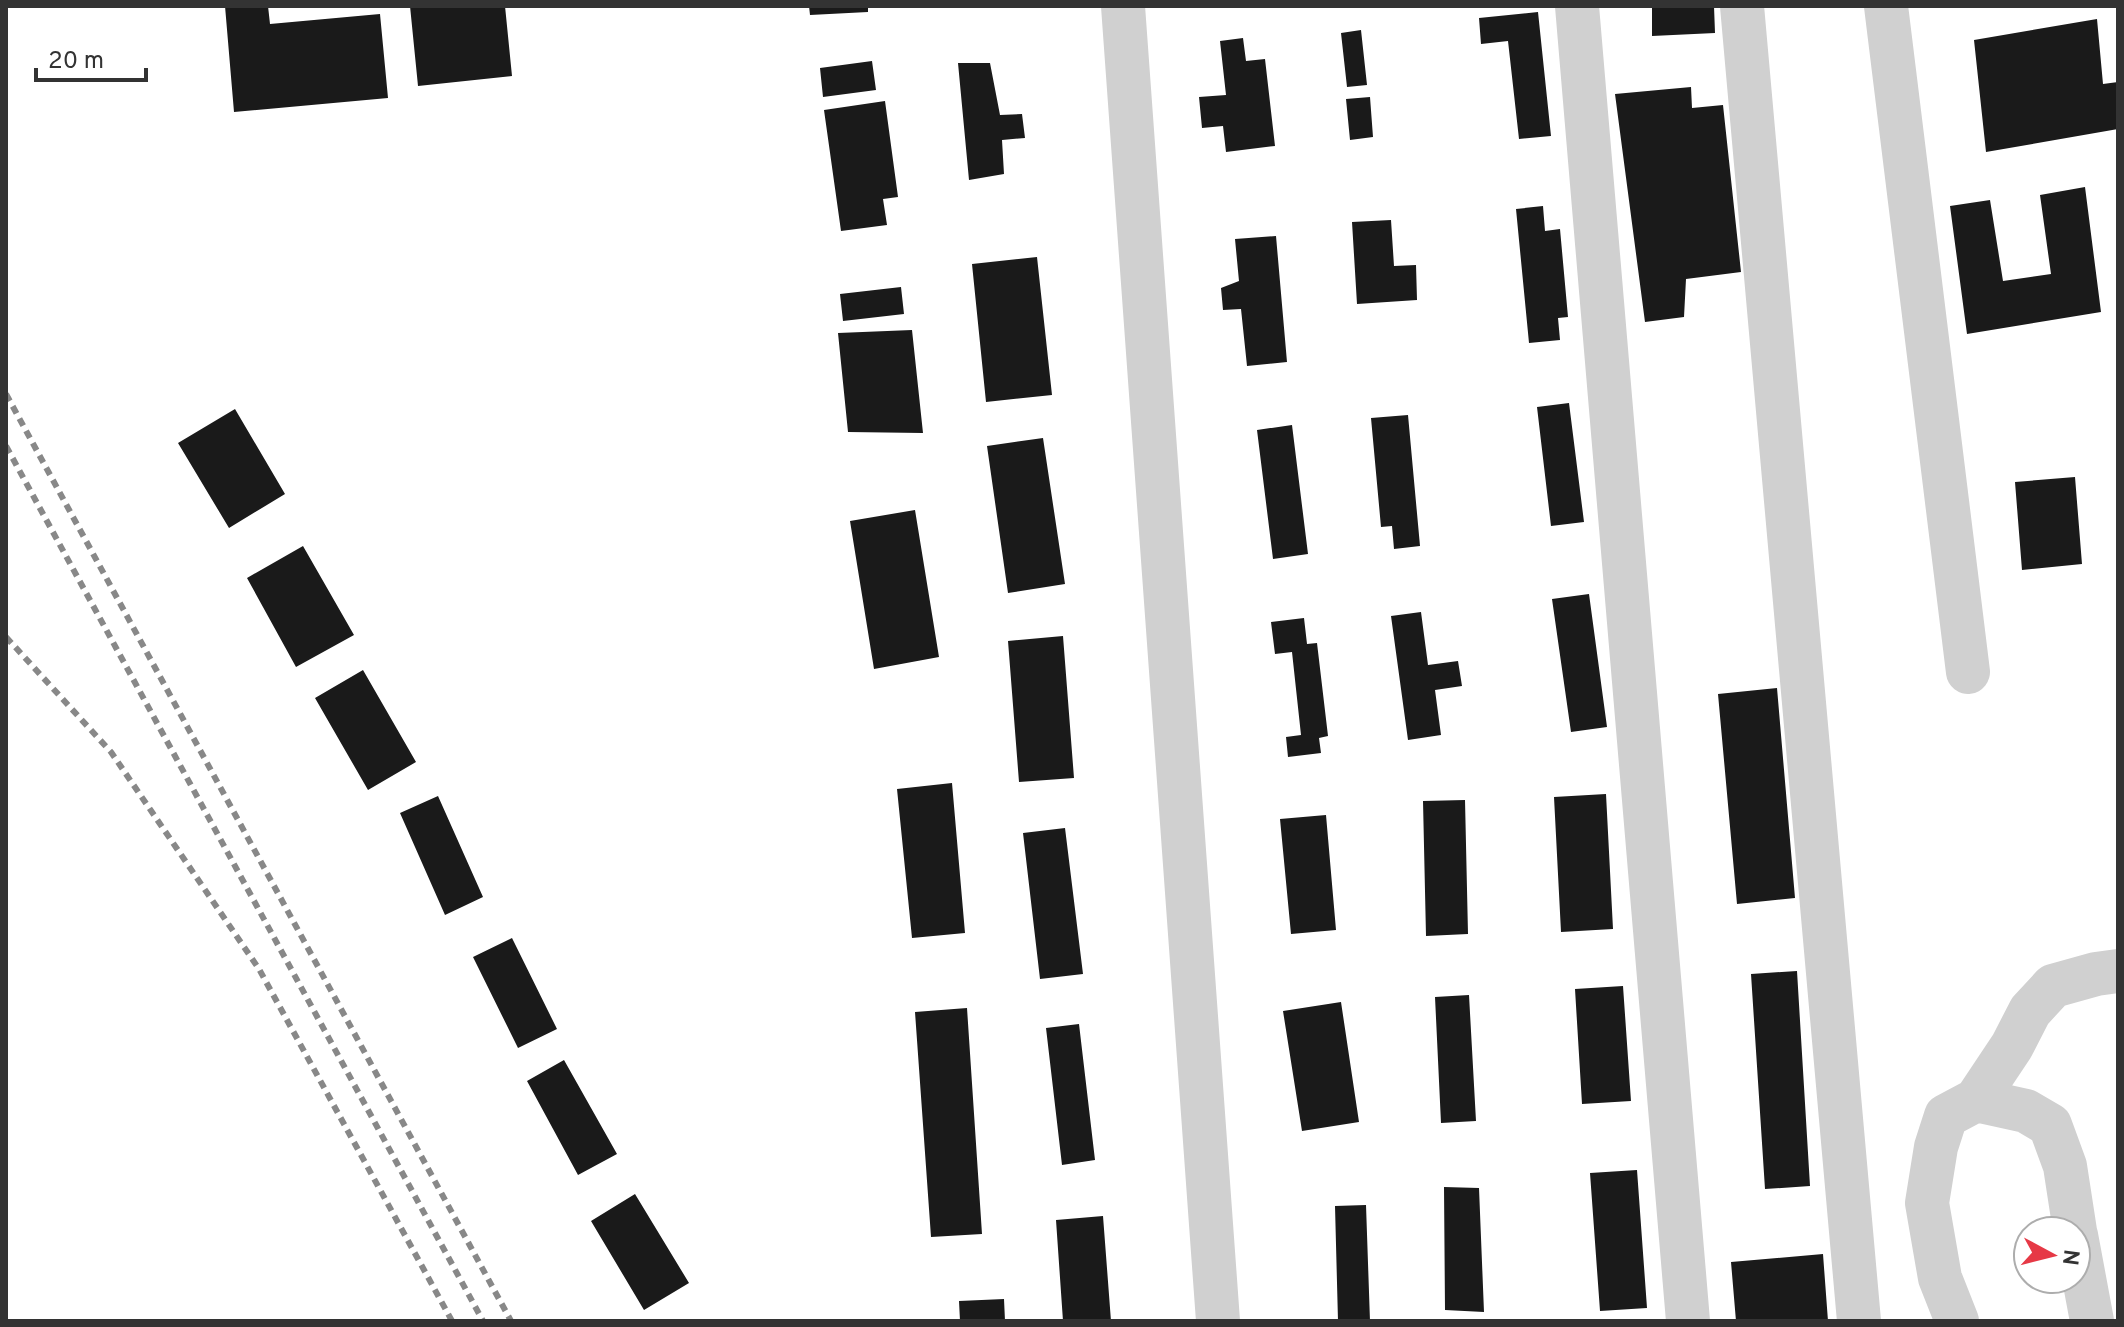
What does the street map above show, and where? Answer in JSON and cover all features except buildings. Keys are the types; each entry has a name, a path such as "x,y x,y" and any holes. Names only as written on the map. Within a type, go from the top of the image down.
{"street":[{"path":"1123,6 1218,1321"},
{"path":"1577,6 1688,1321"},
{"path":"1742,6 1859,1321"},
{"path":"1886,6 1968,672"},
{"path":"1957,1321 1940,1278 1927,1203 1936,1147 1946,1116 1976,1100 2012,1046 2030,1011 2053,986 2118,971"},
{"path":"1976,1100 2026,1111 2050,1125 2065,1166 2073,1215"},
{"path":"2087,1295 2092,1321"}],"railway":[{"path":"6,394 511,1321"},
{"path":"6,446 483,1321"},
{"path":"6,637 111,752 259,969 452,1321"}]}
